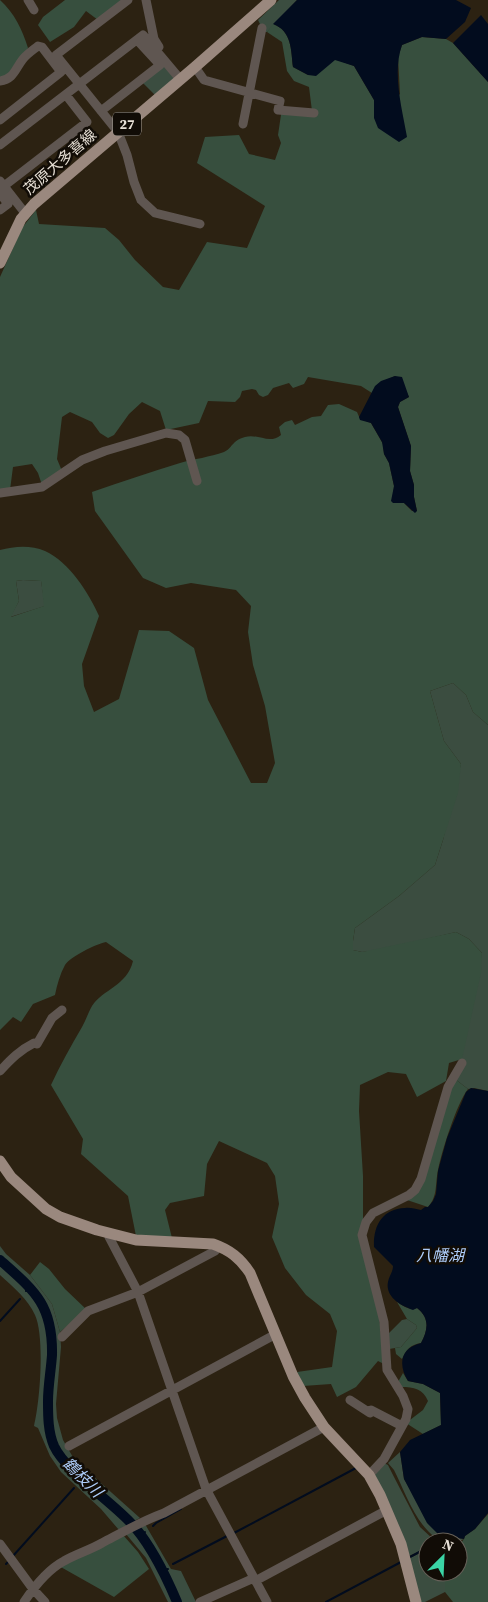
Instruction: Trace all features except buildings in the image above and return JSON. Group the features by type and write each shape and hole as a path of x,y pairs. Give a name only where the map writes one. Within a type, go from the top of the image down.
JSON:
{"main road":[{"name":"茂原大多喜線","path":"0,263 25,213 34,204 271,0"},
{"path":"0,1161 12,1177 46,1209 76,1224 136,1240 217,1245 224,1247 237,1257 250,1273 294,1376 324,1427 369,1475 387,1510 401,1544 416,1602"}],"street":[{"path":"28,0 34,10"},
{"path":"128,0 56,54 118,132 126,149 134,182 142,200 155,213 200,224"},
{"path":"146,0 156,44 183,77"},
{"path":"243,124 262,28"},
{"path":"0,145 143,35 183,77"},
{"path":"101,111 160,65 137,40"},
{"path":"0,80 6,80 13,75 22,60 38,46 42,47 61,72 0,120"},
{"path":"195,67 204,80 280,101 278,110 314,113"},
{"path":"1,186 87,122 66,95"},
{"path":"0,210 8,204 1,186"},
{"path":"1,186 25,213"},
{"path":"0,493 42,487 82,460 166,433 179,435 185,440 197,481"},
{"path":"0,1071 23,1048 34,1043 37,1044 52,1018 62,1010"},
{"path":"369,1475 384,1459 402,1426 408,1409 403,1396 387,1370 384,1322 362,1235 366,1222 373,1213 415,1190 421,1179 448,1087 462,1063"},
{"path":"110,1233 109,1237 138,1292 206,1490 267,1602"},
{"path":"62,1337 88,1311 138,1292 215,1251 217,1245"},
{"path":"69,1446 276,1334"},
{"path":"350,1400 370,1413 371,1410 402,1426"},
{"path":"24,1602 33,1588 64,1560 102,1544 122,1531 143,1521 164,1513 324,1427"},
{"path":"200,1602 255,1580 387,1510"},
{"path":"0,1544 45,1602"}],"green space":[{"path":"0,0 17,22 28,48 12,74 0,79"},
{"path":"65,0 124,0 98,20 86,11 74,27 50,42 38,25 43,17"},
{"path":"279,0 297,0 267,32 264,32 258,20"},
{"path":"273,24 284,31 291,48 293,67 308,75 335,59 354,66 374,100 374,118 400,94 398,57 402,45 422,37 446,39 453,43 488,82 488,725 473,712 466,695 453,683 430,691 444,741 461,764 458,793 435,865 399,896 355,928 353,941 353,950 362,952 456,932 469,939 482,953 481,973 462,1059 449,1063 446,1081 417,1097 406,1074 388,1072 360,1085 359,1111 363,1176 363,1223 378,1304 384,1364 378,1361 356,1387 337,1397 331,1384 303,1386 297,1372 332,1367 337,1331 330,1314 306,1295 285,1268 272,1237 279,1204 275,1176 267,1163 219,1141 207,1164 204,1196 170,1203 165,1210 172,1238 136,1236 128,1196 81,1154 83,1139 51,1085 92,1006 102,995 126,976 133,961 106,942 84,951 65,965 55,995 33,1004 21,1022 13,1017 0,1030 0,550 23,547 45,551 70,570 90,598 99,616 82,664 84,686 94,712 119,699 139,630 169,631 194,648 208,700 251,783 267,783 275,763 265,706 253,665 248,632 251,606 236,590 191,583 166,588 143,578 95,511 92,492 180,463 224,452 241,438 254,436 268,439 277,438 281,435 279,427 285,422 292,420 295,425 312,417 321,416 328,405 339,404 357,412 360,419 371,423 383,444 384,454 389,463 394,486 393,503 404,503 412,511 417,511 414,485 410,471 411,446 398,407 400,402 409,397 395,376 379,384 372,393 361,386 308,377 304,384 293,388 289,383 273,388 268,395 263,397 256,390 242,391 240,397 235,402 208,401 199,423 166,430 160,411 142,402 129,414 114,435 108,438 100,433 92,422 70,412 62,417 57,459 62,471 42,485 38,473 32,464 13,467 10,490 0,491 0,277 22,228 36,210 39,224 105,228 119,240 135,260 163,287 179,290 207,242 247,248 265,206 197,163 205,137 239,135 249,154 275,160 281,143 278,135 282,108 312,111 309,87 294,81 287,71 282,42 267,32","holes":["16,581 41,581 44,606 11,617 19,601"]},
{"path":"164,65 175,75 174,81 156,96 142,82"},
{"path":"16,581 41,581 45,606 10,617 19,601"},
{"path":"453,683 466,695 473,712 488,725 488,1091 474,1088 468,1089 455,1079 482,953 469,939 456,932 380,950 362,952 353,950 355,928 399,896 435,865 443,840 461,764 444,741 430,691"},
{"path":"455,1079 468,1089 463,1096 450,1128 438,1170 435,1194 428,1207 407,1200 417,1192 451,1086"},
{"path":"0,1246 6,1254 30,1275 52,1304 60,1332 61,1347 56,1404 57,1418 63,1440 74,1459 140,1518 132,1522 67,1461 57,1443 52,1424 51,1404 55,1346 53,1327 47,1309 38,1294 0,1258"},
{"path":"0,1262 34,1294 44,1309 48,1321 51,1356 47,1415 51,1437 65,1462 129,1524 119,1530 101,1509 61,1472 50,1456 38,1428 34,1426 38,1402 41,1353 38,1325 35,1315 28,1304 0,1275"},
{"path":"40,1262 49,1269 65,1289 87,1310 60,1332 52,1304 30,1275"},
{"path":"397,1302 409,1308 417,1308 426,1320 426,1329 421,1343 409,1348 402,1359 396,1354 395,1348 401,1347 417,1328 416,1325 407,1319"},
{"path":"407,1319 416,1325 417,1328 401,1347 389,1349 388,1334 402,1320"},
{"path":"403,1373 408,1381 423,1384 440,1393 441,1425 423,1434 406,1423 423,1410 428,1401 421,1391 401,1387 398,1382"},
{"path":"400,1452 404,1479 437,1532 429,1532 420,1521 394,1470 388,1463"},
{"path":"384,1463 388,1465 420,1527 425,1532 418,1532 418,1552 409,1556 373,1475"},
{"path":"488,1514 488,1602 453,1602 445,1592 445,1582 468,1582 468,1534"},
{"path":"145,1524 171,1569 181,1571 196,1602 178,1602 160,1564 137,1529"},
{"path":"134,1530 160,1568 175,1602 168,1602 146,1558 126,1534"},
{"path":"123,1535 138,1552 149,1569 114,1597 59,1566"},
{"path":"418,1554 418,1582 445,1582 445,1592 425,1602 420,1602 410,1558"}],"water":[{"path":"297,0 456,0 471,8 465,22 446,39 422,37 402,45 399,56 398,79 407,137 399,142 378,128 374,118 374,100 354,66 335,60 316,76 308,75 293,67 291,48 287,36 284,31 273,24"},
{"path":"481,15 488,24 488,82 453,43"},
{"path":"395,376 402,377 409,397 400,402 398,407 411,446 410,471 414,485 417,511 415,513 404,503 393,503 391,501 394,486 382,442 371,423 360,420 359,417 375,386 381,381"},
{"name":"八幡湖","path":"471,1088 488,1091 488,1513 475,1529 468,1534 468,1532 436,1532 427,1523 404,1479 400,1452 410,1440 441,1425 440,1393 423,1384 408,1381 405,1375 402,1363 403,1358 409,1349 421,1343 426,1329 426,1320 417,1308 413,1310 408,1308 391,1296 388,1287 393,1266 374,1247 377,1226 385,1215 397,1209 411,1208 421,1210 428,1207 433,1201 436,1194 438,1171 447,1138 466,1092"}],"waterway":[{"name":"鶴枝川","path":"0,1260 40,1300 49,1323 52,1355 48,1418 54,1446 77,1475 136,1529 156,1559 177,1602"},
{"name":"鶴枝川","path":"26,1291 30,1287"},
{"path":"0,1321 20,1299"},
{"path":"234,1533 356,1468"},
{"name":"鶴枝川","path":"79,1481 82,1478"},
{"path":"13,1556 74,1488"},
{"path":"153,1526 181,1509"},
{"name":"鶴枝川","path":"140,1536 145,1532"},
{"path":"173,1564 227,1536"},
{"path":"410,1557 418,1553"},
{"path":"326,1602 401,1562"},
{"name":"鶴枝川","path":"163,1571 168,1569"}]}
